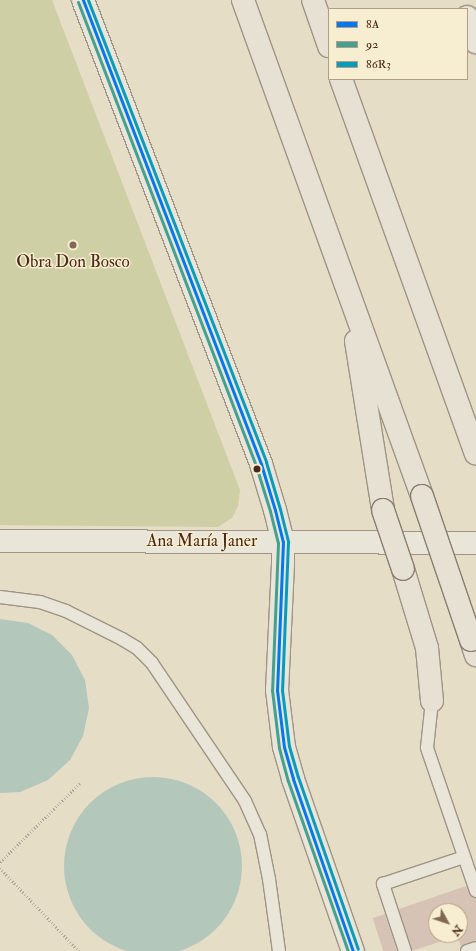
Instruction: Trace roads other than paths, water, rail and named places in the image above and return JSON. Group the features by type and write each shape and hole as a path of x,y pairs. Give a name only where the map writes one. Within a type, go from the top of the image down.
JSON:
{"highway":[{"path":"242,0 422,496 474,648"},
{"path":"312,0 328,43"},
{"path":"341,80 476,453"},
{"path":"347,287 384,510 427,648 432,700"}],"street":[{"path":"84,0 261,464 282,542 283,564 277,690 283,741 293,779 354,951"},
{"path":"468,20 476,42"},
{"name":"Ana María Janer","path":"0,541 476,543"}],"lane":[{"path":"0,597 40,602 66,611 137,648 152,663 245,801 260,834 269,879 279,951"},
{"path":"432,700 427,748 476,891"},
{"path":"405,951 383,884 464,857"},
{"path":"467,951 476,948"}],"place":[{"name":"Obra Don Bosco","path":"73,245"}]}
